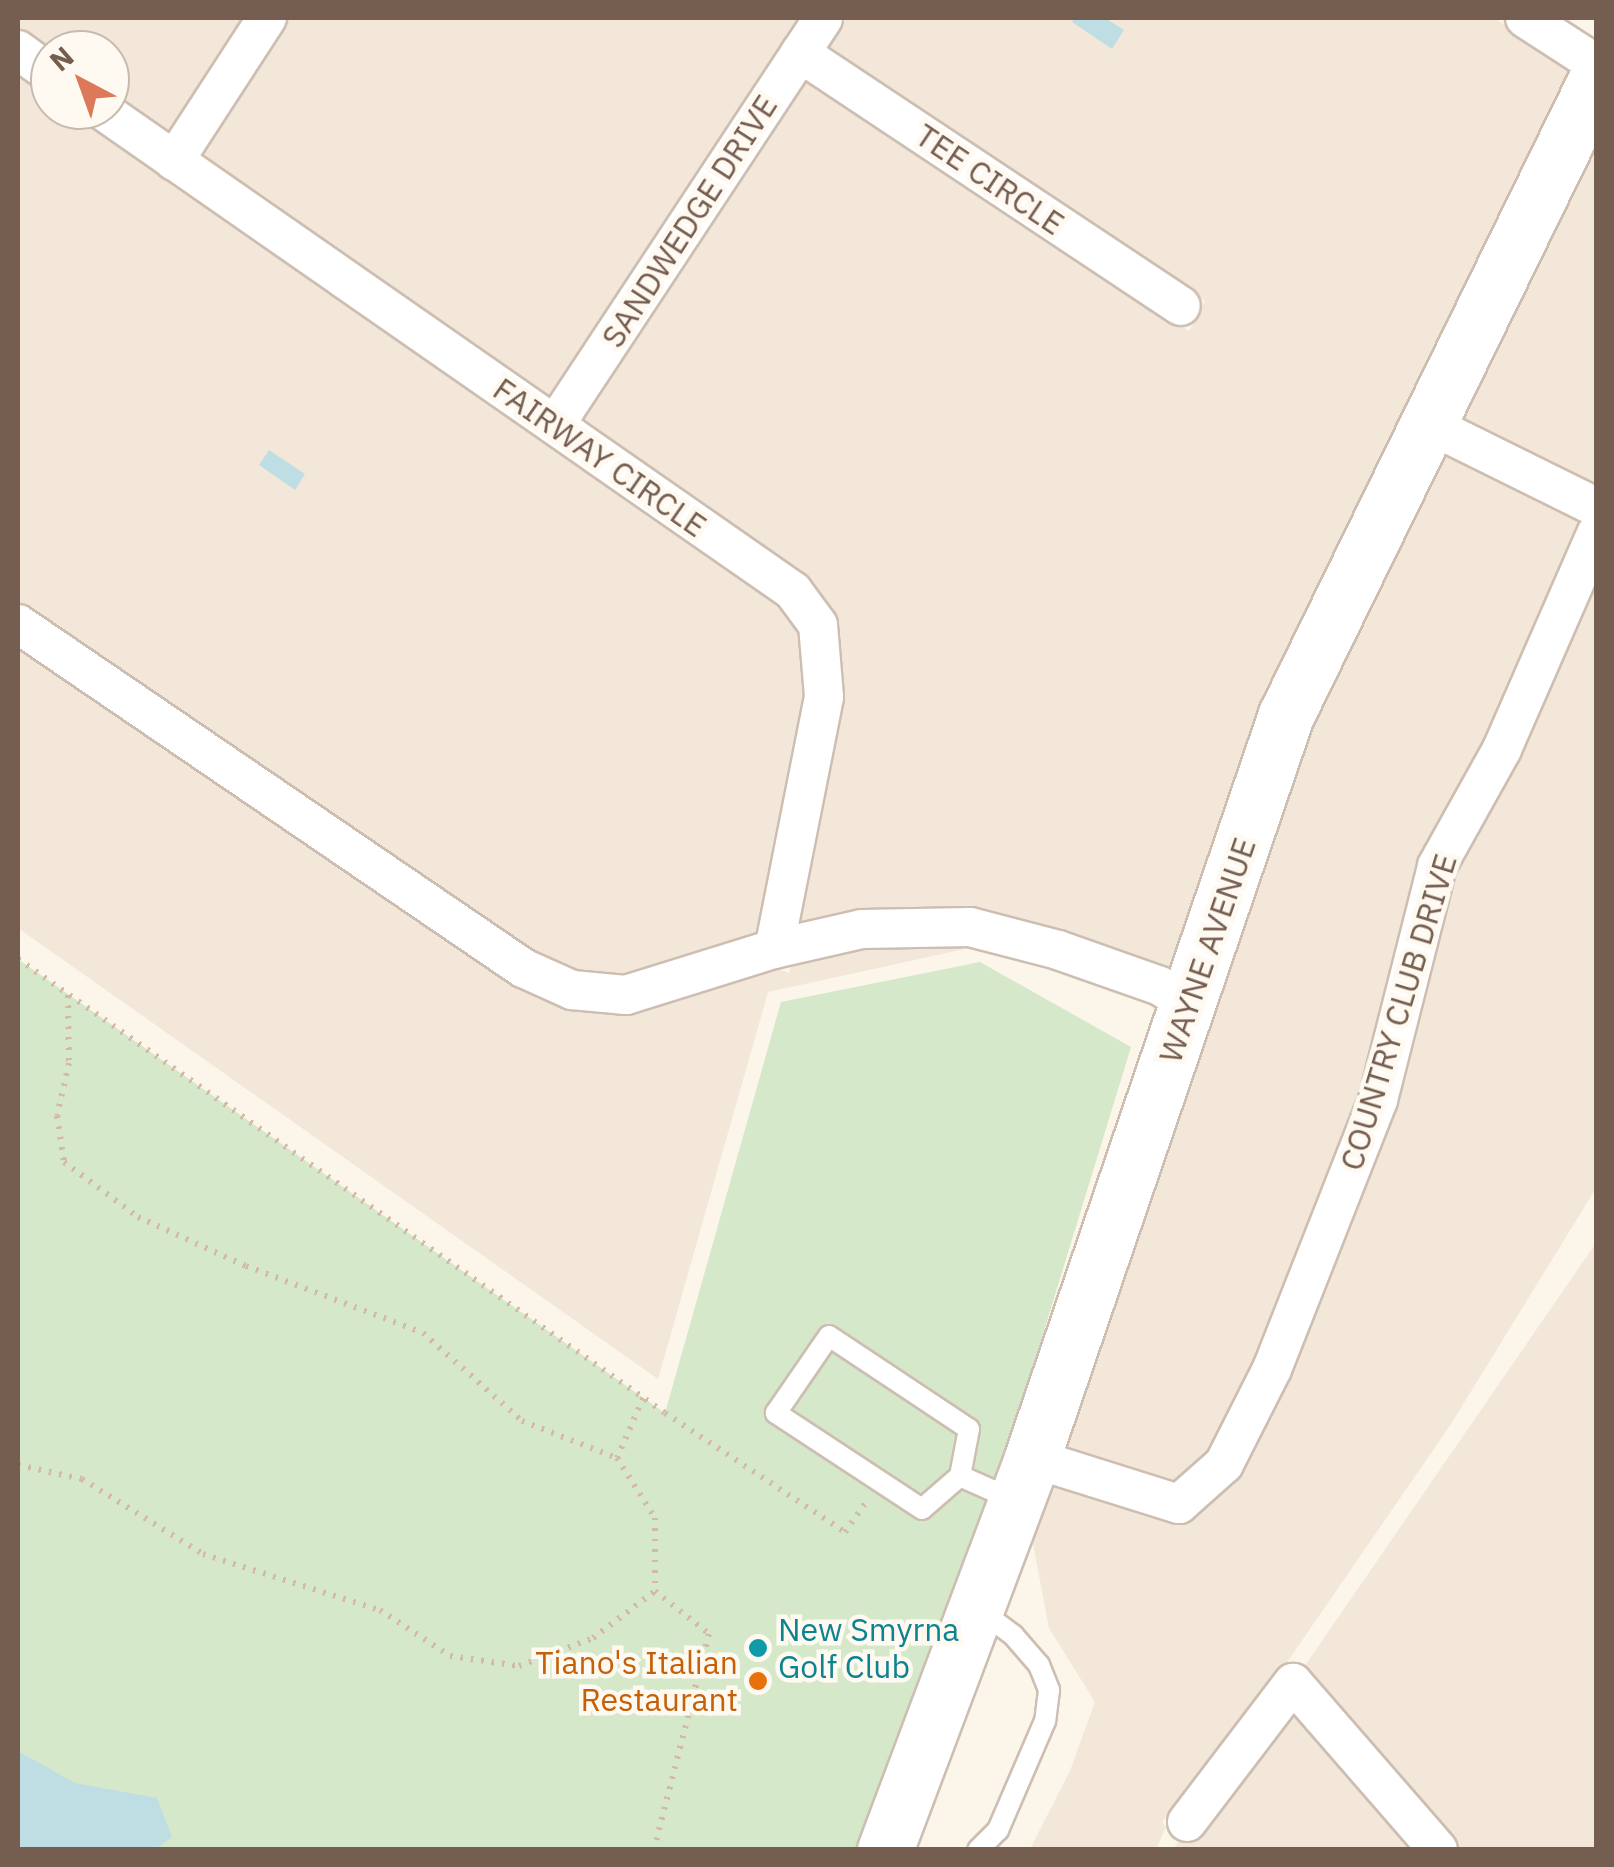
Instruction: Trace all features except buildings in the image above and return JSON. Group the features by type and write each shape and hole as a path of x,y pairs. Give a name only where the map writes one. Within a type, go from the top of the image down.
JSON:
{"street":[{"path":"174,161 267,18"},
{"name":"SANDWEDGE DRIVE","path":"555,425 824,18"},
{"path":"1525,18 1596,64"},
{"name":"TEE CIRCLE","path":"800,53 1181,306"},
{"name":"WAYNE AVENUE","path":"885,1850 1024,1480 1286,715 1596,80"},
{"name":"FAIRWAY CIRCLE","path":"130,130 793,591 818,625 824,697 774,949"},
{"path":"1428,424 1596,507"},
{"name":"COUNTRY CLUB DRIVE","path":"1024,1480 1179,1504 1224,1464 1272,1369 1378,1100 1437,866 1510,733 1592,555"},
{"path":"18,624 523,968 572,990 626,994 774,949 862,929 970,928 1058,950 1160,986 1189,1004"},
{"path":"1187,1822 1293,1683 1438,1850"}],"lane":[{"path":"829,1336 968,1429 960,1476 922,1509 776,1413 829,1336"},
{"path":"960,1476 1024,1480"},
{"path":"976,1608 1022,1645 1039,1665 1049,1690 1045,1721 998,1830 978,1850"}],"path":[{"path":"18,959 643,1398 845,1532 879,1481"},
{"path":"68,994 69,1063 58,1116 64,1162 138,1217 246,1266 424,1333 522,1422 618,1458 655,1518 655,1591"},
{"path":"618,1458 643,1398"},
{"path":"18,1466 82,1479 202,1554 380,1610 450,1656 519,1666 593,1638 655,1591"},
{"path":"654,1850 709,1634 655,1591"}],"shaded area":[{"path":"18,18 244,18 167,136 130,109 130,30 30,30 30,38 18,29"},
{"path":"290,18 801,18 548,400 199,158"},
{"path":"847,18 1494,18 1578,73 1178,977 860,911 799,924 842,703 836,626 581,422 806,78 1189,331 1205,301 826,49"},
{"path":"18,71 30,80 30,130 100,130 781,604 800,630 806,693 758,934 622,976 575,972 530,952 18,603"},
{"path":"1596,126 1596,486 1453,417"},
{"path":"1438,448 1582,519 1486,739 1419,859 1361,1093 1256,1359 1209,1451 1173,1483 1057,1447 1303,724"},
{"path":"1596,580 1596,1188 1451,1424 1281,1671 1162,1822 1166,1827 1156,1849 1030,1849 1070,1771 1095,1702 1049,1628 1029,1522 1045,1480 1176,1522 1192,1519 1240,1474 1289,1378 1395,1109 1454,875 1519,759"},
{"path":"18,645 627,1013 777,969 789,973 791,965 867,948 974,947 768,992 658,1379 18,928"},
{"path":"1596,1243 1596,1849 1174,1850 1187,1822 1293,1683"}],"green space":[{"name":"New Smyrna Golf Club","path":"18,959 665,1413 781,1002 980,962 1131,1047 1021,1406 856,1849 18,1849"}],"water":[{"path":"1075,18 1105,18 1124,30 1112,49 1072,22"},
{"path":"269,450 305,474 295,490 259,465"},
{"path":"18,1751 75,1783 157,1798 172,1837 156,1849 18,1849"}],"place":[{"name":"New Smyrna Golf Club","path":"758,1648"},
{"name":"Tiano's Italian Restaurant","path":"758,1681"}]}
